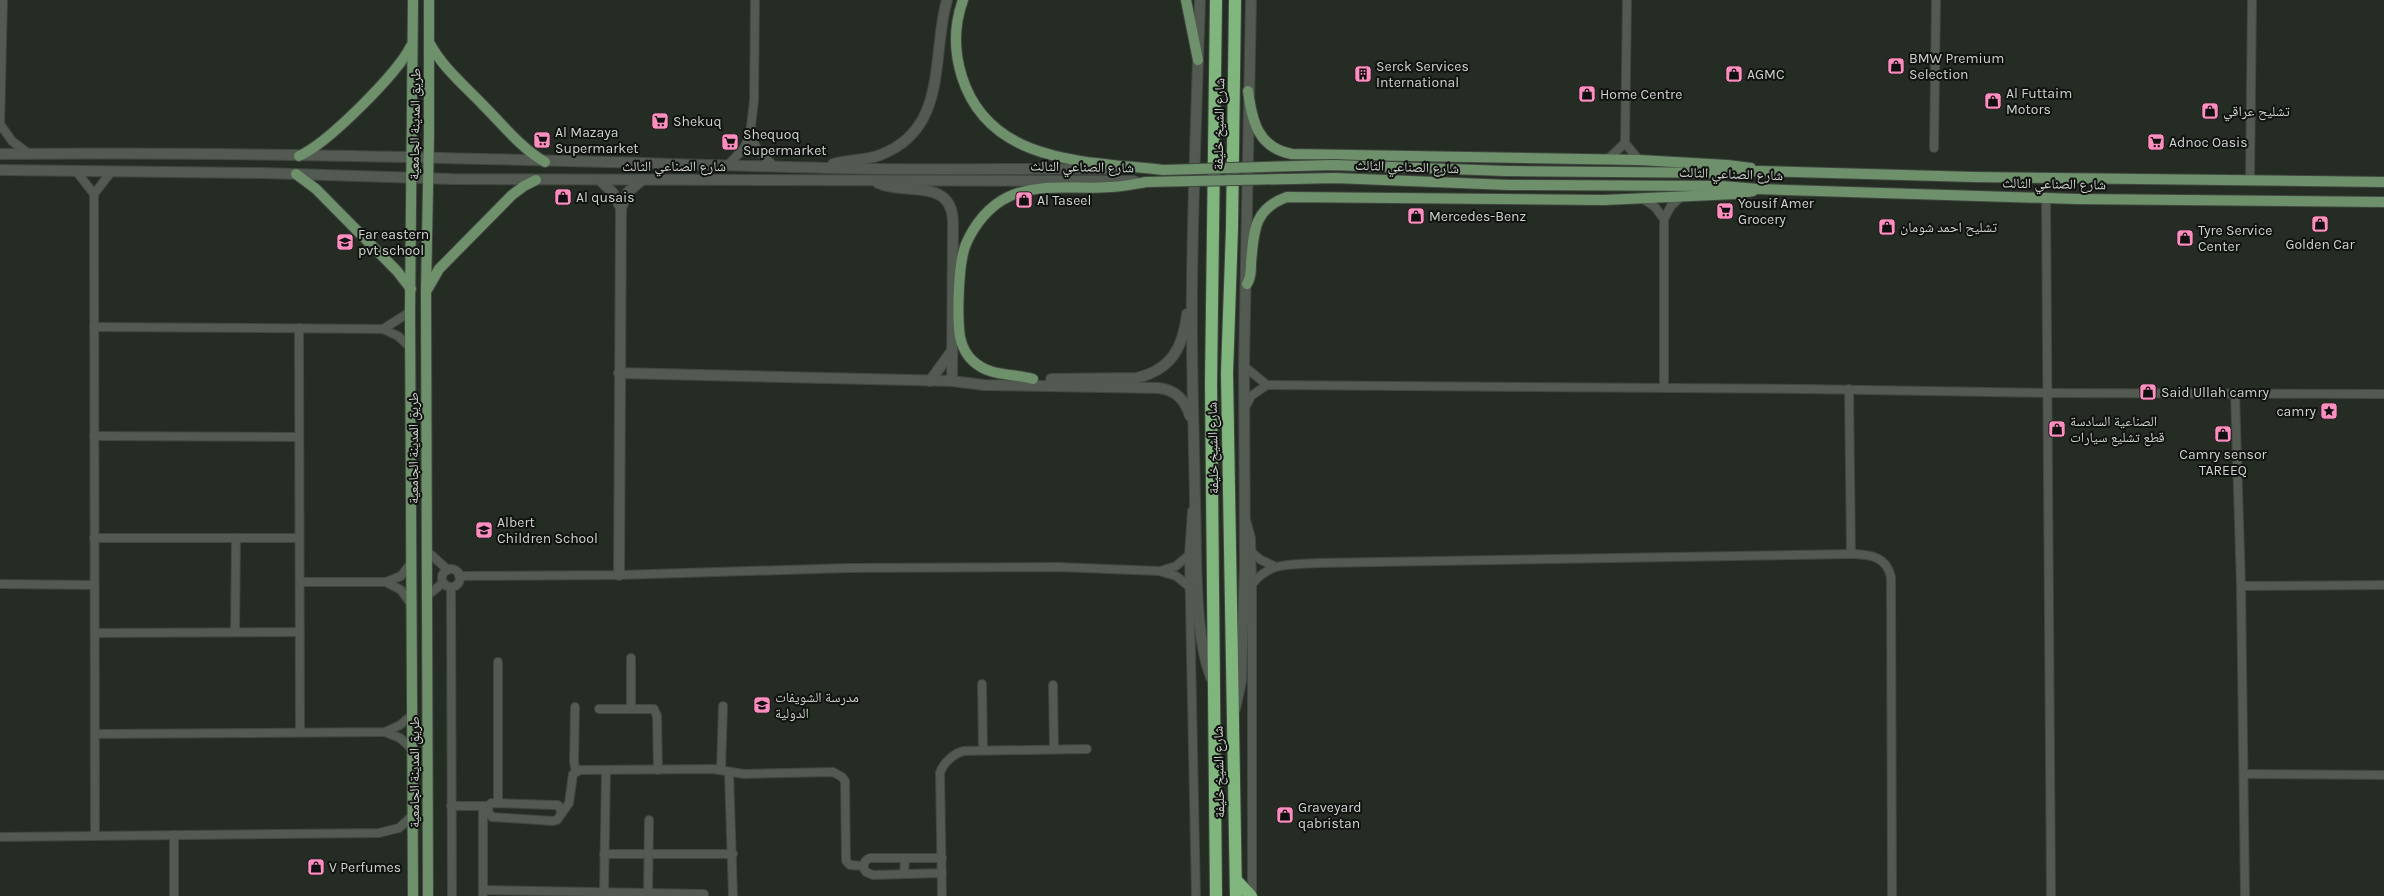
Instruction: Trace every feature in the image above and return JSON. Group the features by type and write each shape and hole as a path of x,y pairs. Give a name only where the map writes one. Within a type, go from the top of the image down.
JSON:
{"highway":[{"name":"شارع الشيخ خليفة","path":"1216,0 1211,384 1216,896"},
{"name":"شارع الشيخ خليفة","path":"1235,0 1232,228 1227,372 1236,896"},
{"path":"1236,880 1252,896"}],"main road":[{"name":"طريق المدينة الجامعية","path":"412,896 410,312 413,0"},
{"name":"طريق المدينة الجامعية","path":"428,896 426,292 429,159 429,0"},
{"path":"826,168 839,162 880,155 897,146 916,129 932,98 941,28 947,0"},
{"path":"963,0 958,14 956,50 964,85 973,102 982,114 1005,136 1034,150 1060,158 1163,170"},
{"path":"1186,0 1198,60"},
{"path":"1200,0 1192,286 1192,426 1198,586 1202,639 1207,668 1214,685"},
{"path":"1233,715 1241,681 1244,517 1244,366 1247,284 1248,91 1251,0"},
{"path":"429,42 438,58 525,147 545,162"},
{"path":"299,156 318,146 342,124 394,71 412,44"},
{"path":"1248,91 1252,116 1258,132 1269,145 1284,153 1303,155 1639,160 1727,165 1759,171"},
{"path":"411,140 419,145 429,140"},
{"path":"2,172 20,166 36,164 41,158 41,153"},
{"name":"شارع الصناعي الثالث","path":"0,154 41,153 299,156 545,162 729,164 826,168 1066,168 1163,170 1333,165 1507,171 1731,173 1759,171 1974,177 2384,182"},
{"path":"395,176 399,166 396,158"},
{"path":"443,178 440,169 445,160"},
{"name":"شارع الصناعي الثالث","path":"2,172 112,171 536,180 872,180 1065,184 1111,187 1146,182 1335,178 1509,184 1721,186 1758,189 2046,198 2384,202"},
{"path":"296,174 316,189 397,271 411,288"},
{"path":"426,292 436,273 517,190 536,180"},
{"path":"600,180 612,193 622,208"},
{"path":"619,575 619,373 622,208 628,192 642,180"},
{"path":"872,180 891,187 936,192 942,196 951,208 953,222 952,381"},
{"name":"شارع الصناعي الثالث","path":"1033,379 993,373 980,366 967,354 962,342 960,328 962,257 966,245 977,224 997,204 1019,193 1065,184"},
{"path":"1247,284 1250,273 1256,225 1259,217 1271,204 1287,197 1642,198 1735,194 1758,189"},
{"path":"411,193 418,191 428,195"},
{"path":"963,382 973,379 1136,378 1159,370 1181,344 1192,286"},
{"path":"930,381 951,352"},
{"path":"619,373 952,381 984,385 1165,388 1175,393 1183,401 1192,426"},
{"path":"412,678 416,677 421,682 424,703 428,713"}],"street":[{"path":"2,0 0,125 12,141 29,154"},
{"path":"729,164 744,148 750,135 754,100 755,0"},
{"path":"1627,0 1624,143 1639,160"},
{"path":"1934,148 1936,0"},
{"path":"2250,181 2252,0"},
{"path":"750,135 759,152 774,166"},
{"path":"1607,160 1624,143"},
{"path":"76,171 94,194 95,836"},
{"path":"94,194 112,171"},
{"path":"1664,388 1664,219 1670,206 1682,196"},
{"path":"1642,198 1655,207 1664,219"},
{"path":"2046,198 2051,896"},
{"path":"383,329 410,312"},
{"path":"94,327 383,329 398,336 411,348"},
{"path":"299,328 300,732"},
{"path":"1244,366 1267,384"},
{"path":"1245,408 1251,396 1267,384 1848,389 2047,394 2384,394"},
{"path":"1848,389 1850,554"},
{"path":"2236,393 2241,586 2245,896"},
{"path":"94,436 299,437"},
{"path":"1195,496 1191,519 1189,556 1196,896"},
{"path":"1244,517 1250,529 1252,584 1252,896"},
{"path":"94,538 299,538"},
{"path":"235,632 236,538"},
{"path":"1250,551 1261,560 1274,566 1318,563 1850,554 1874,556 1881,559 1889,570 1890,577 1892,896"},
{"path":"428,552 448,570"},
{"path":"1159,571 1176,566 1189,556"},
{"path":"300,582 386,582 401,576 411,563"},
{"path":"1252,584 1262,574 1274,566"},
{"path":"459,576 619,575 848,568 1050,567 1159,571 1176,576 1190,586"},
{"path":"428,595 447,585 458,583 459,576 455,570 448,570 442,575 447,585 452,896"},
{"path":"386,582 401,590 411,604"},
{"path":"0,584 94,585"},
{"path":"2241,586 2384,585"},
{"path":"94,633 300,632"},
{"path":"631,658 632,708"},
{"path":"498,662 498,803"},
{"path":"982,684 983,750"},
{"path":"1053,685 1054,749"},
{"path":"723,706 725,771 733,854 733,896"},
{"path":"486,806 492,817 553,820 561,817 569,803 572,778 576,772 574,762 575,707"},
{"path":"599,709 650,708 656,712 658,770"},
{"path":"385,732 400,725 412,715"},
{"path":"95,734 385,732 400,738 412,748"},
{"path":"942,896 942,768 960,751 1087,749"},
{"path":"576,772 606,770 658,770 725,771 744,774 838,774 845,781 846,860 850,865 864,866"},
{"path":"606,770 604,854 607,893"},
{"path":"2244,774 2384,775"},
{"path":"451,806 486,806 498,803 553,804 561,808 562,813"},
{"path":"486,806 483,893 704,894"},
{"path":"0,837 379,834 399,828 412,816"},
{"path":"648,893 649,820"},
{"path":"174,836 174,896"},
{"path":"604,854 733,854"},
{"path":"864,866 864,863 870,858 942,858"},
{"path":"904,874 905,858"},
{"path":"864,866 869,874 942,873"}],"place":[{"name":"BMW Premium Selection","path":"1896,66"},
{"name":"Serck Services International","path":"1363,74"},
{"name":"AGMC","path":"1734,74"},
{"name":"Home Centre","path":"1587,94"},
{"name":"Al Futtaim Motors","path":"1993,101"},
{"name":"تشليح عراقي","path":"2210,111"},
{"name":"Shekuq","path":"660,121"},
{"name":"Al Mazaya Supermarket","path":"542,140"},
{"name":"Shequoq Supermarket","path":"730,142"},
{"name":"Adnoc Oasis","path":"2156,142"},
{"name":"Al qusais","path":"563,197"},
{"name":"Al Taseel","path":"1024,200"},
{"name":"Yousif Amer Grocery","path":"1725,211"},
{"name":"Mercedes-Benz","path":"1416,216"},
{"name":"Golden Car","path":"2320,224"},
{"name":"تشليح احمد شومان","path":"1887,227"},
{"name":"Tyre Service Center","path":"2185,238"},
{"name":"Far eastern pvt school","path":"345,242"},
{"name":"Said Ullah camry","path":"2148,392"},
{"name":"camry","path":"2329,411"},
{"name":"الصناعية السادسة قطع تشليع سيارات","path":"2057,429"},
{"name":"Camry sensor TAREEQ","path":"2223,434"},
{"name":"Albert Children School","path":"484,530"},
{"name":"مدرسة الشويفات الدولية","path":"762,705"},
{"name":"Graveyard qabristan","path":"1285,815"},
{"name":"V Perfumes","path":"316,867"}]}
